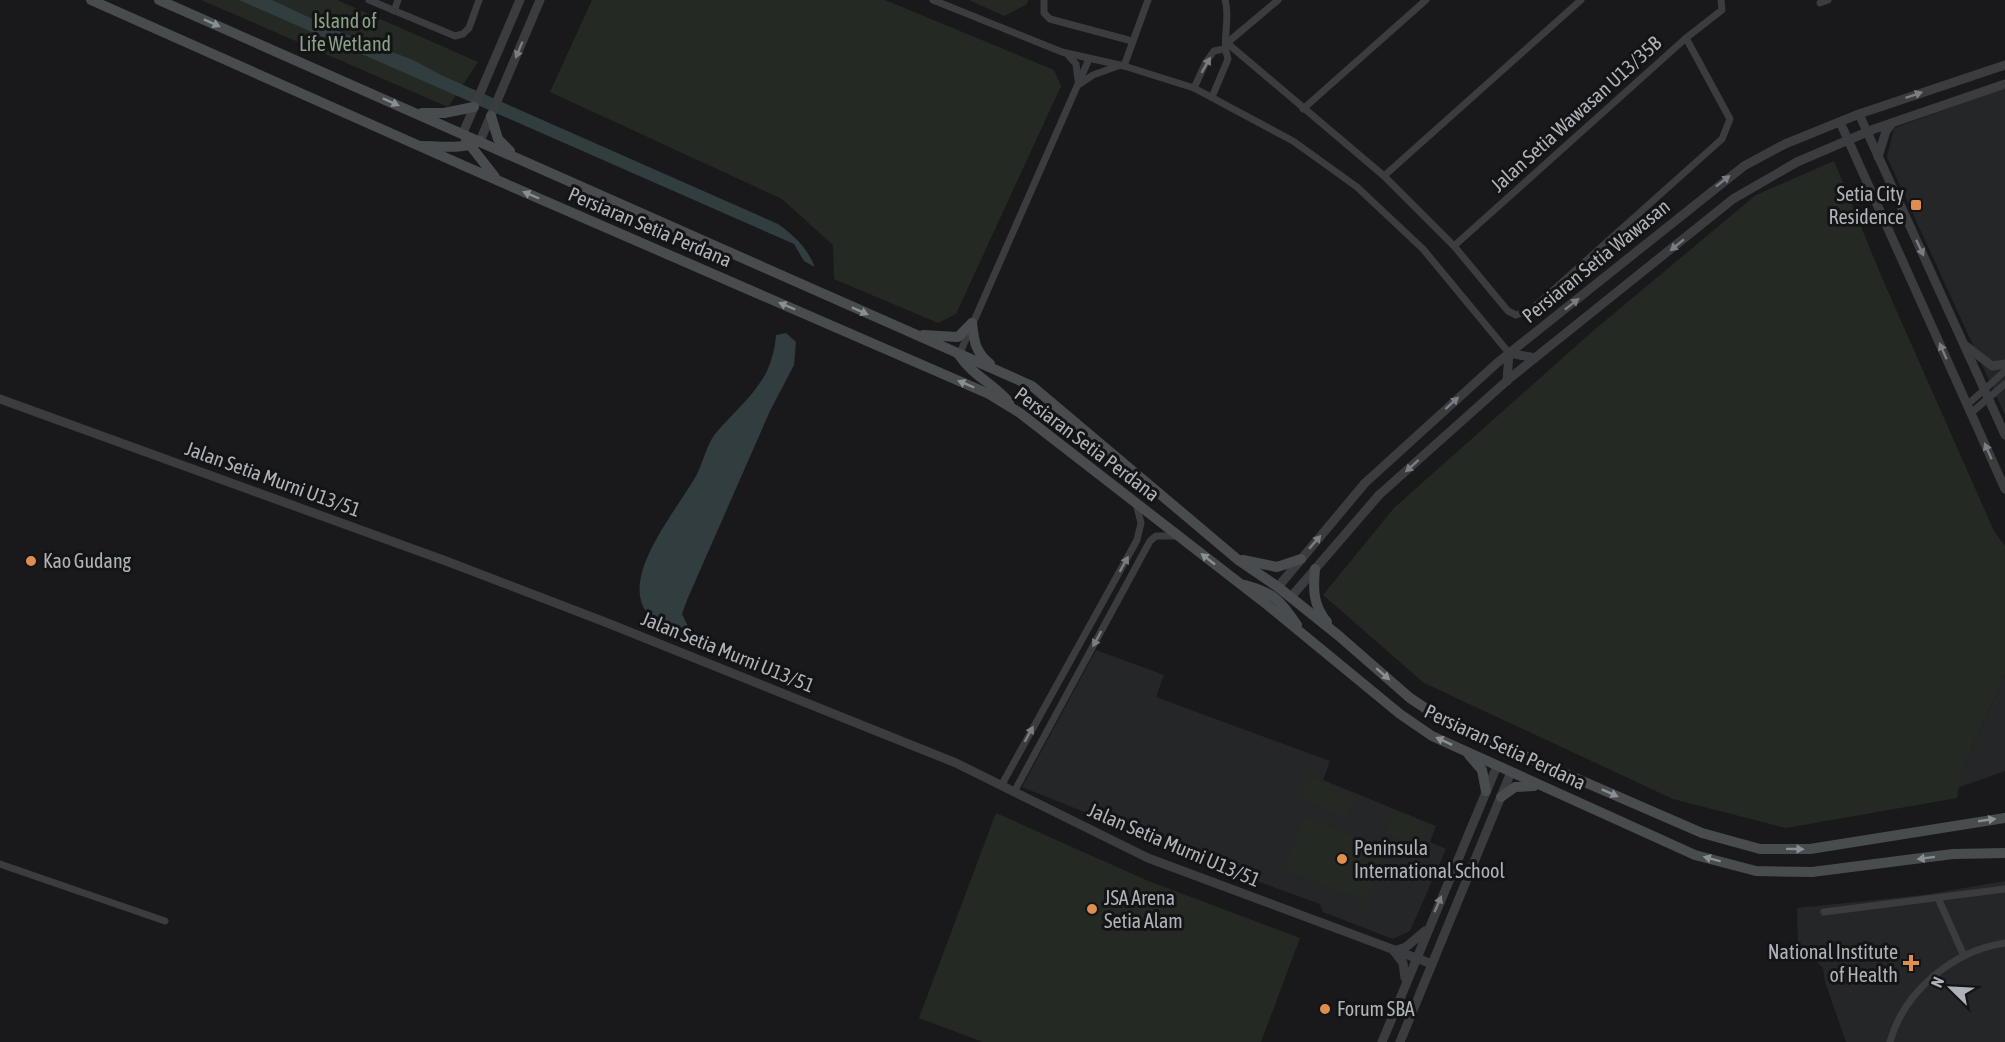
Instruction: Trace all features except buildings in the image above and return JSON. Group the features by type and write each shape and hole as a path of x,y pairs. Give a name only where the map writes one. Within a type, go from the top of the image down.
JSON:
{"main road":[{"name":"Persiaran Setia Perdana","path":"91,0 500,182 989,394 1015,410 1179,536 1400,714 1432,736 1695,855 1756,871 1812,872 1953,854 2005,853"},
{"name":"Persiaran Setia Perdana","path":"159,0 1032,386 1237,559 1291,597 1410,698 1440,718 1541,763 1702,833 1760,849 1810,849 2005,818"},
{"path":"416,113 444,113 475,106"},
{"path":"492,115 498,139 518,158"},
{"path":"463,133 470,146 500,182"},
{"path":"419,146 470,146 480,141"},
{"path":"910,333 951,339 964,333 972,323"},
{"path":"972,323 974,346 980,356 1006,375"},
{"path":"959,355 969,370 1001,392 1015,410"},
{"path":"1237,559 1277,567 1301,559"},
{"path":"1315,569 1315,602 1321,614 1339,636"},
{"path":"1240,584 1266,591 1278,599 1303,635"},
{"path":"1278,587 1278,599"},
{"path":"1278,599 1291,597"},
{"path":"1481,736 1503,752 1508,759 1511,772"},
{"path":"1464,751 1482,770 1486,791"},
{"path":"1497,766 1508,759 1517,758 1541,763"},
{"path":"1501,797 1523,784 1555,791"}],"street":[{"path":"369,0 455,36 464,34 469,28 479,0"},
{"path":"394,11 398,0"},
{"path":"463,133 520,0"},
{"path":"480,141 540,0"},
{"path":"933,0 1005,31 1067,54 1122,66 1194,88 1293,141 1358,186 1423,249 1509,353 1535,358"},
{"path":"1122,66 1148,0"},
{"path":"1212,97 1228,58 1225,46 1228,10 1226,0"},
{"path":"1194,88 1206,62 1214,51 1225,46 1278,0"},
{"path":"1303,109 1426,0"},
{"path":"1384,176 1581,0"},
{"name":"Jalan Setia Wawasan U13/35B","path":"1454,246 1686,38 1722,10 1721,0"},
{"path":"1043,2 1044,13 1050,20 1132,41"},
{"path":"1225,46 1384,176 1454,246 1508,311 1516,315 1531,310 1722,139 1729,125 1728,112 1686,38"},
{"path":"1067,54 1078,70 1078,85"},
{"path":"959,355 1089,59"},
{"name":"Persiaran Setia Wawasan","path":"1278,587 1365,483 1509,353 1744,166 1785,144 1859,114 2005,65"},
{"path":"1078,85 1093,75 1122,66"},
{"name":"Persiaran Setia Wawasan","path":"1291,597 1379,495 1507,381 1733,199 1797,162 1896,119 2005,84"},
{"path":"1859,114 2005,435"},
{"path":"1878,157 1886,131 1896,119"},
{"path":"1840,122 2005,489"},
{"path":"1833,148 1847,153 1858,162"},
{"path":"1964,345 1992,366 2005,364"},
{"path":"1507,381 1509,353"},
{"path":"1969,409 1986,394 2005,371"},
{"path":"1986,394 2005,384"},
{"name":"Jalan Setia Murni U13/51","path":"0,399 425,553 594,618 956,763 1148,858 1432,964"},
{"path":"1001,786 1137,540 1141,523 1136,503"},
{"path":"1014,792 1150,542 1156,536 1179,536"},
{"path":"1382,1042 1415,958 1497,766"},
{"path":"1400,1042 1511,772"},
{"path":"0,864 165,921"},
{"path":"1824,912 2005,889"},
{"path":"1938,898 1964,956"},
{"path":"1405,984 1403,963 1395,951 1413,942 1428,928"},
{"path":"1890,1042 1902,1014 1932,977 1964,956 2005,943"}],"shaded area":[{"path":"239,0 272,0 347,35 413,60 443,76 778,224 800,243 815,267 804,261 794,244"},
{"path":"2005,88 2005,415 1887,157 1894,128"},
{"path":"786,333 796,342 794,365 770,411 687,600 682,614 689,628 687,634 658,623 643,607 640,587 645,564 655,541 696,476 715,434 762,380 769,367 776,335"},
{"path":"1096,650 1164,675 1156,697 1330,761 1323,780 1436,826 1430,842 1446,849 1410,931 1393,939 1323,912 1320,904 1240,875 1239,870 1137,833 1022,787"},
{"path":"2005,675 2005,771 1957,788 1961,773"},
{"name":"National Institute of Health","path":"2005,881 2005,1042 1846,1042 1825,982 1823,968 1813,958 1798,951 1797,908 1923,895"}],"green space":[{"name":"Island of Life Wetland","path":"201,0 337,0 478,62 448,107"},
{"path":"592,0 885,0 1054,70 1061,86 956,314 938,323 834,279 833,245 782,199 550,92"},
{"path":"969,0 1028,0 1027,4 1004,16"},
{"path":"1834,161 1882,278 1994,531 2005,546 2005,675 1961,773 1957,798 1786,828 1673,799 1424,683 1323,595 1394,508 1593,331 1756,195"},
{"path":"1310,777 1355,794 1346,817 1302,799"},
{"path":"1395,811 1428,824 1420,846 1386,834"},
{"name":"JSA Arena Setia Alam","path":"996,813 1146,880 1300,938 1261,1042 983,1042 919,1018"},
{"path":"1305,817 1385,848 1365,901 1284,870"}],"place":[{"name":"Setia City Residence","path":"1916,205"},
{"name":"Kao Gudang","path":"31,561"},
{"name":"Peninsula International School","path":"1342,859"},
{"name":"JSA Arena Setia Alam","path":"1092,909"},
{"name":"National Institute of Health","path":"1911,963"},
{"name":"Forum SBA","path":"1325,1009"}]}
